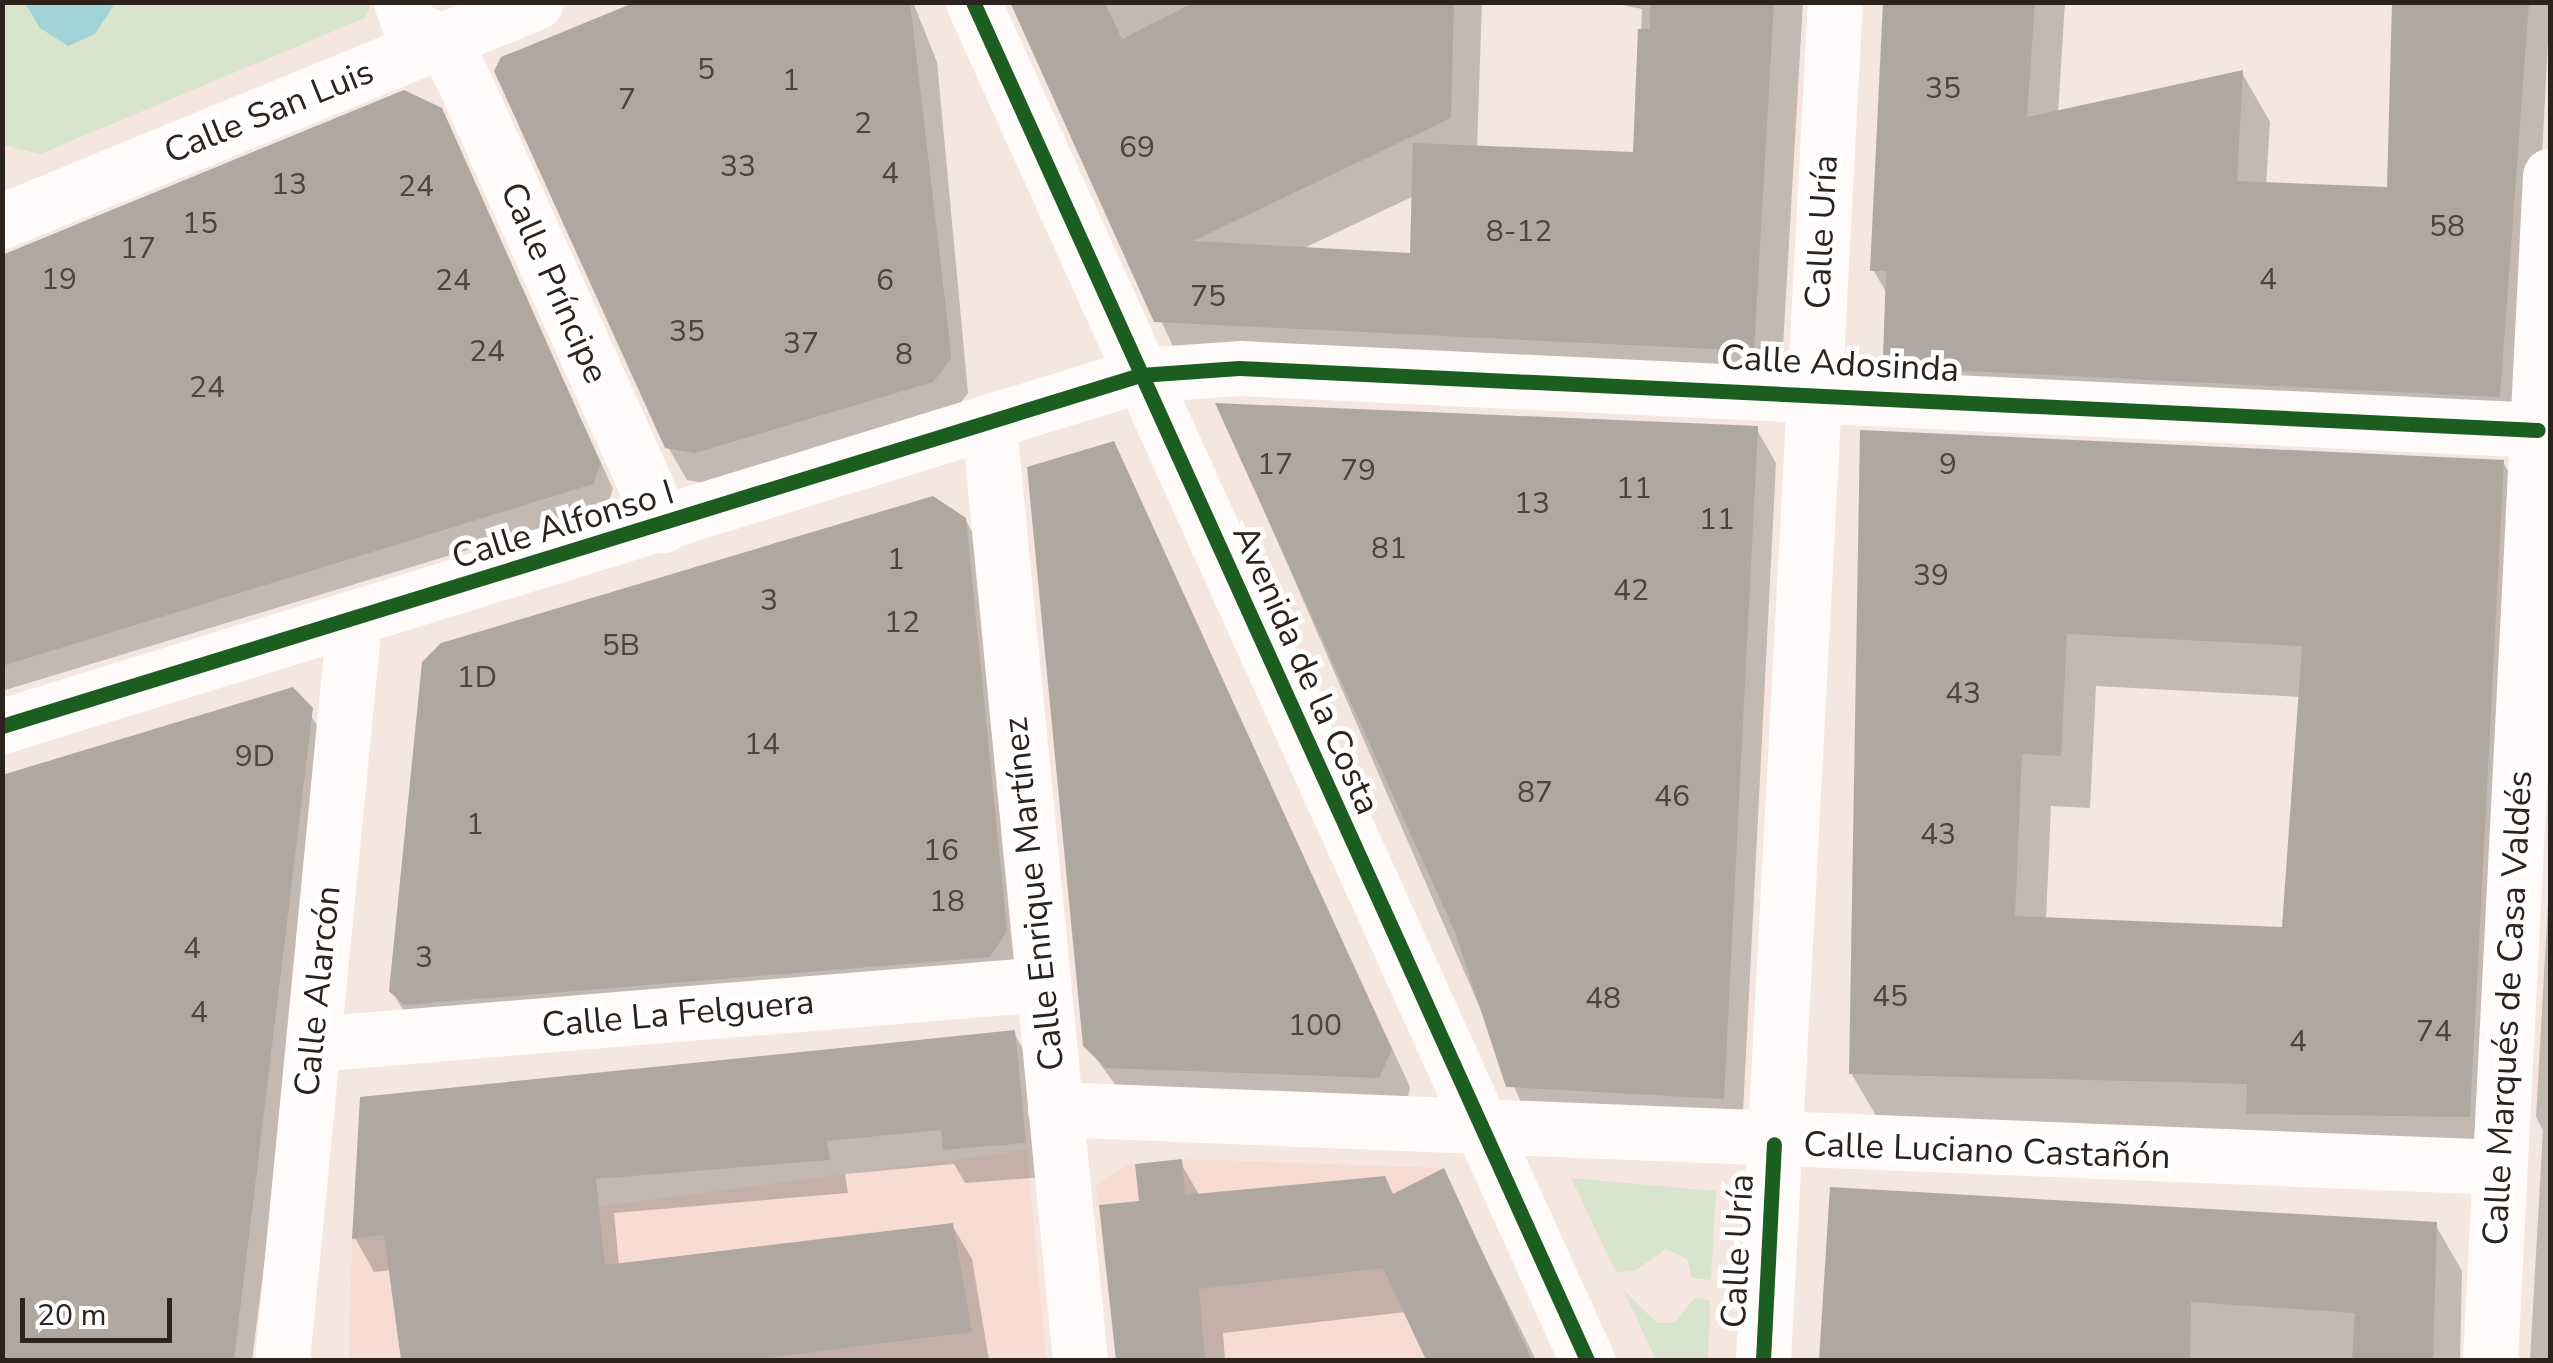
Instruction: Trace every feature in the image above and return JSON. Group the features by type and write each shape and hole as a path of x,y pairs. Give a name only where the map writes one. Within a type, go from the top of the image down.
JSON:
{"street":[{"path":"400,2 410,27 442,42"},
{"name":"Calle San Luis","path":"2,221 536,2"},
{"name":"Avenida de la Costa","path":"973,2 1586,1360"},
{"name":"Calle Uría","path":"1763,1360 1810,392 1835,2"},
{"name":"Calle Príncipe","path":"442,42 663,525"},
{"name":"Calle Marqués de Casa Valdés","path":"2490,1360 2499,1167 2534,801 2538,430 2550,176"},
{"name":"Calle Adosinda","path":"1140,375 1239,368 1810,392 2538,430"},
{"name":"Calle Alfonso I","path":"2,726 989,427 1140,375"},
{"name":"Calle Enrique Martínez","path":"989,427 1080,1360"},
{"name":"Calle Alarcón","path":"282,1360 354,622"},
{"name":"Calle La Felguera","path":"313,1044 1043,984"},
{"name":"Calle Luciano Castañón","path":"1055,1109 1774,1144 2499,1167"}],"shaded area":[{"path":"1027,1150 1046,1360 349,1360 352,1239"},
{"path":"1182,1159 1444,1168 1482,1252 1397,1295 1426,1360 1116,1360 1096,1185 1127,1165"}],"green space":[{"path":"2,3 371,3 365,18 40,154 3,145"},
{"path":"1571,1178 1716,1191 1711,1280 1692,1278 1687,1259 1666,1249 1635,1271 1616,1272"},
{"path":"1624,1291 1657,1323 1674,1323 1695,1298 1710,1300 1708,1360 1656,1360"}],"water":[{"path":"25,2 115,3 95,34 68,46 40,28"}],"building":[{"path":"636,2 910,2 951,359 933,382 695,453 665,448 494,71 501,57"},
{"path":"1010,2 1104,2 1122,39 1195,2 1454,2 1451,118 1193,241 1410,253 1413,143 1633,152 1638,29 1650,29 1650,2 1774,2 1754,351 1154,322"},
{"path":"1883,2 2035,2 2027,117 2243,70 2237,181 2387,187 2392,2 2529,2 2500,397 1903,368 1904,358 1883,357 1886,271 1870,271"},
{"path":"404,90 442,108 601,464 593,484 2,666 2,255"},
{"path":"1215,403 1758,426 1724,1099 1506,1087 1455,932"},
{"path":"1860,430 2504,460 2470,1117 2246,1114 2247,1084 1849,1074","holes":["2067,634 2302,646 2282,927 2015,916 2022,754 2061,756"]},
{"path":"1114,441 1392,1050 1379,1078 1106,1068 1083,1046 1027,467"},
{"path":"933,496 966,518 1007,931 990,957 404,1005 389,991 422,662 441,643"},
{"path":"293,687 313,708 234,1360 2,1360 2,775"},
{"path":"1015,1030 1026,1143 943,1150 941,1130 827,1141 830,1160 596,1179 605,1265 953,1223 972,1332 751,1360 401,1360 384,1235 352,1239 360,1097"},
{"path":"1182,1159 1185,1195 1385,1176 1393,1194 1444,1168 1532,1360 1426,1360 1383,1268 1199,1289 1205,1360 1116,1360 1099,1205 1139,1201 1135,1164"},
{"path":"1830,1187 2437,1222 2433,1360 2352,1360 2355,1313 2191,1302 2190,1360 1819,1360"}],"cycle path":[{"path":"973,2 1587,1360"},
{"path":"2,726 1140,375 1239,368 2538,430"},
{"path":"1763,1360 1774,1144"}]}
